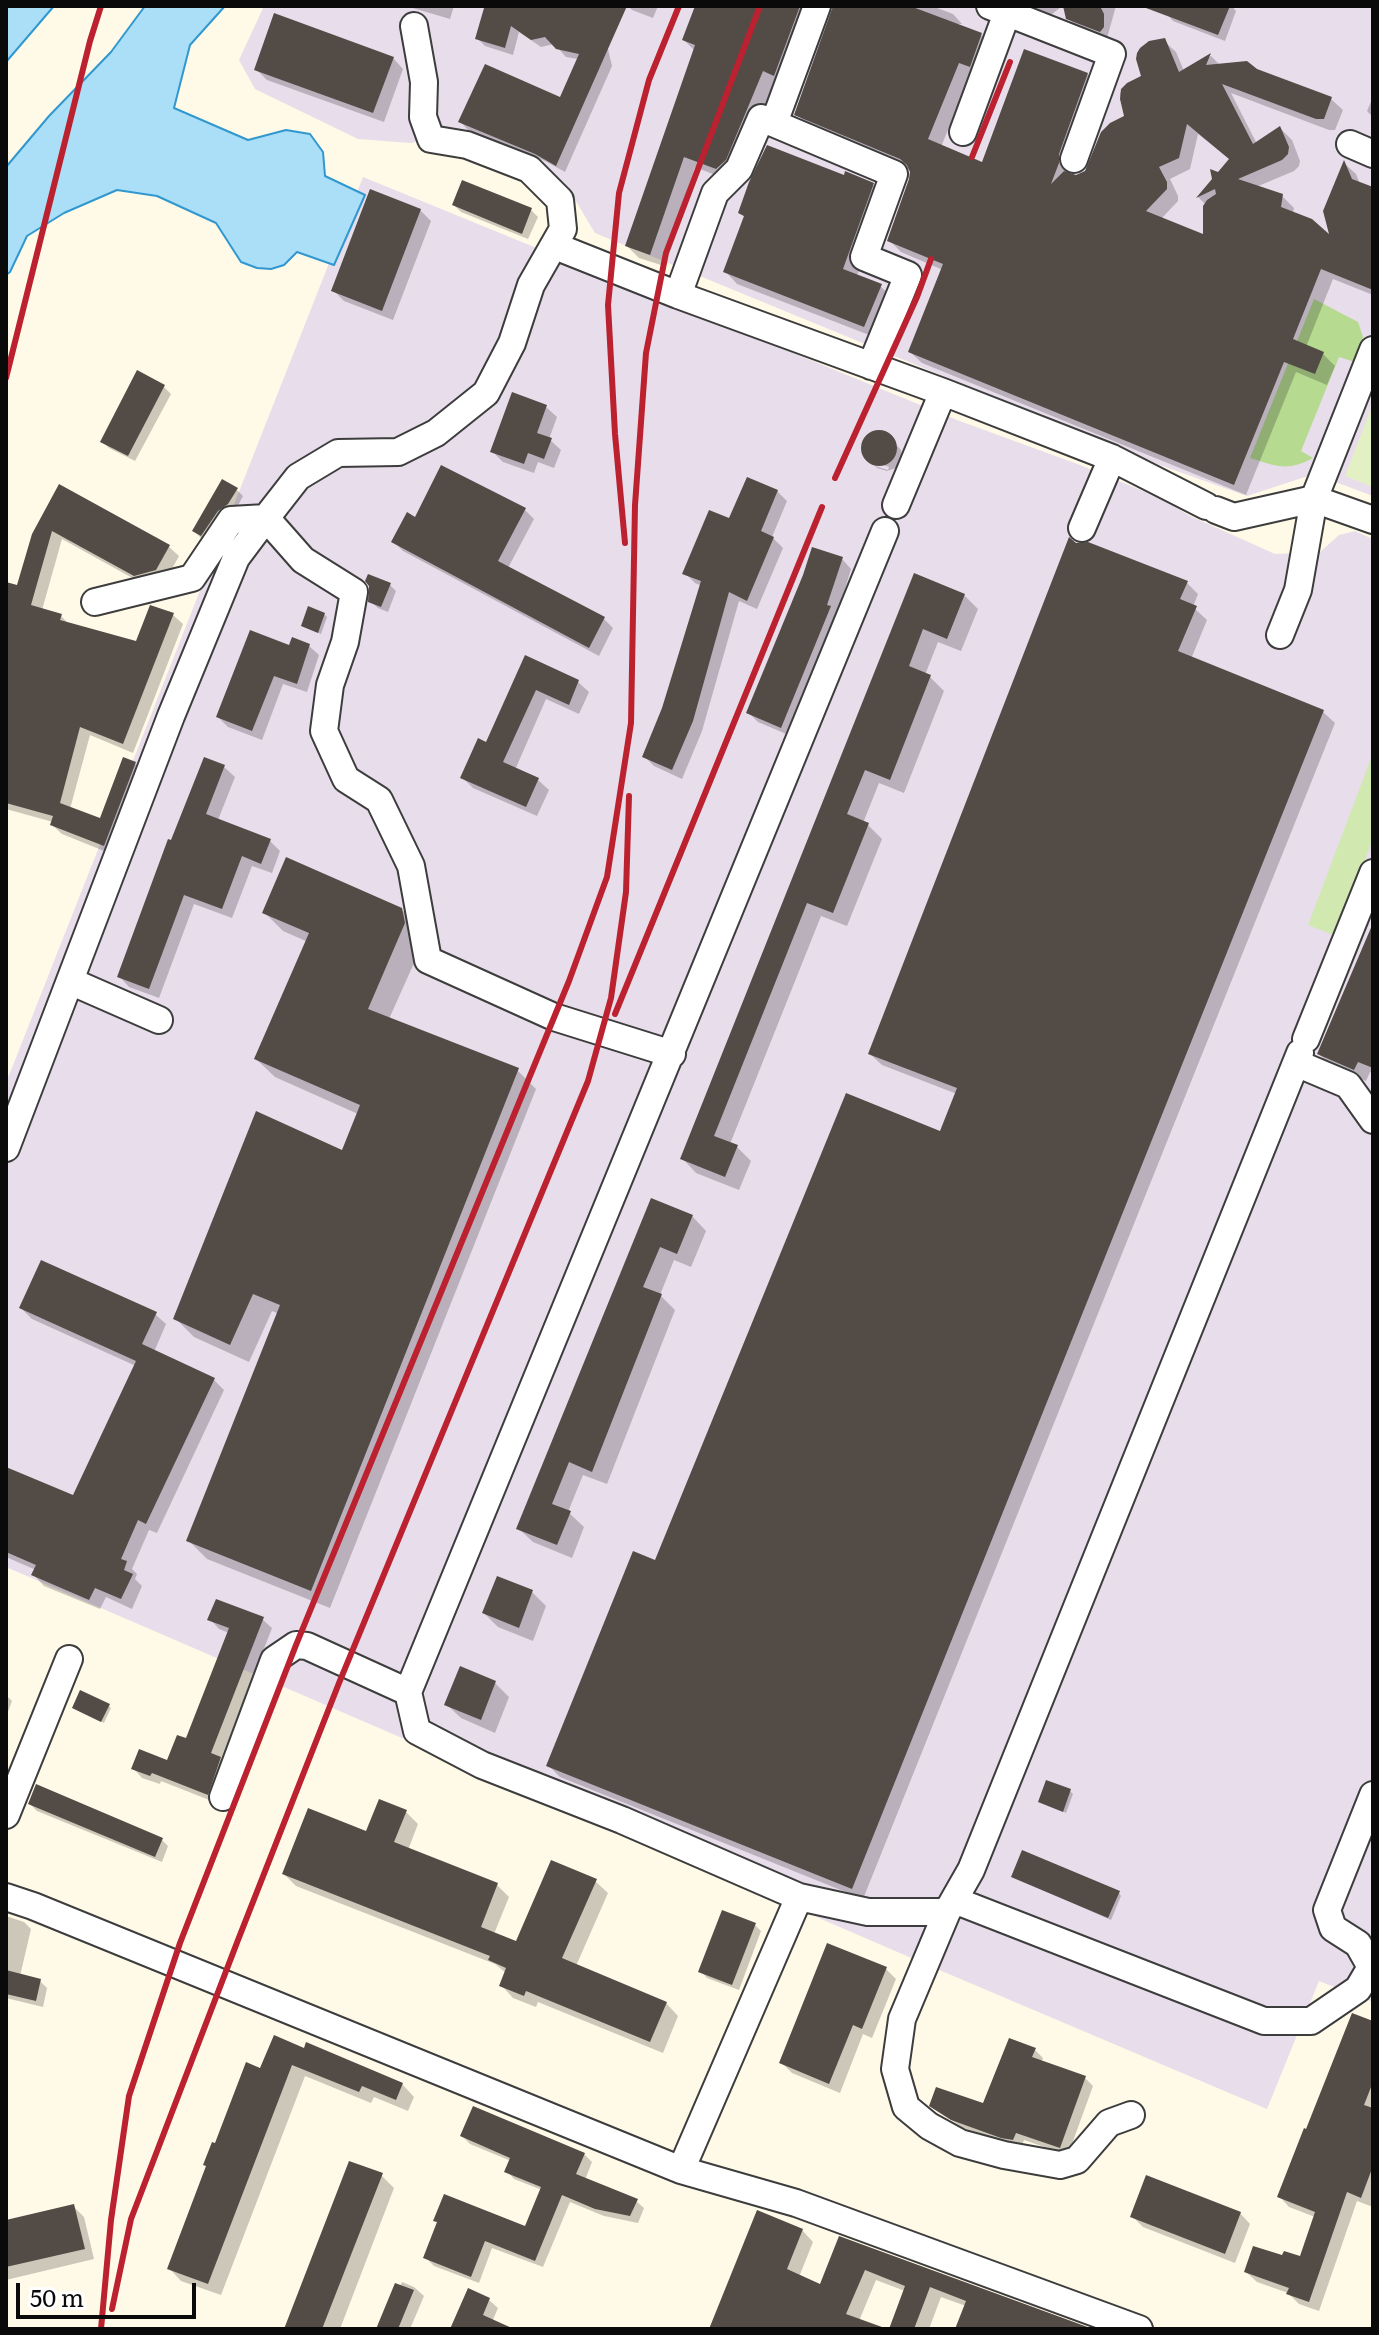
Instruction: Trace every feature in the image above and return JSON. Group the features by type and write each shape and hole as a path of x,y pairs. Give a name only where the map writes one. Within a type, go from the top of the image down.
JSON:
{"street":[{"path":"774,123 817,6"},
{"path":"963,132 998,10 1112,54 1074,159"},
{"path":"6,1148 171,716 236,558 298,477 338,453 398,452 436,433 486,393 512,343 531,285 563,229 560,200 529,169 467,145 431,139 423,117 424,82 414,26"},
{"path":"678,295 715,193 739,169 761,118 894,174 864,257 908,275 871,366"},
{"path":"555,246 1112,458 1234,517 1314,499 1373,520"},
{"path":"1280,635 1298,590 1314,499 1373,350"},
{"path":"896,505 943,392"},
{"path":"1082,528 1112,458"},
{"path":"95,602 192,578 231,520 266,518"},
{"path":"266,518 303,560 354,592 345,642 330,685 324,731 346,779 379,800 411,866 428,960 554,1017 672,1054"},
{"path":"885,531 408,1692 417,1731 482,1765 622,1820 799,1897 868,1912 951,1906 1264,2021 1311,2021 1358,1989 1371,1967 1358,1944 1333,1928 1327,1910 1373,1795"},
{"path":"1131,2115 1109,2123 1077,2160 1060,2165 960,2143 929,2126 906,2107 895,2069 902,2019 951,1906 971,1870 1373,873"},
{"path":"70,981 159,1020"},
{"path":"1301,1052 1348,1085 1373,1120"},
{"path":"223,1797 274,1660 296,1645 307,1646 408,1692"},
{"path":"6,1815 69,1659"},
{"path":"6,1897 681,2170 796,2203 1139,2329"},
{"path":"681,2170 799,1897"}],"shaded area":[{"path":"264,6 1373,6 1373,496 1314,474 1247,496 1157,464 595,233 571,193 551,174 457,131 411,143 358,139 255,89 239,60"},
{"path":"363,177 957,420 1165,500 1188,515 1275,554 1320,552 1339,535 1355,531 1373,539 1373,2002 1319,1981 1267,2109 6,1567 6,1083"}],"green space":[{"path":"1314,299 1358,322 1363,337 1355,362 1339,357 1301,451 1313,458 1289,466 1250,458"},
{"path":"1373,403 1373,487 1345,476"},
{"path":"1373,753 1373,839 1336,936 1308,925"}],"water":[{"path":"6,6 54,6 6,62"},
{"path":"145,6 225,6 190,45 174,108 248,140 286,130 310,134 323,152 325,176 365,195 334,265 297,252 284,265 271,269 257,268 241,262 216,223 157,196 117,190 64,213 27,236 6,275 6,167 49,116 111,52"}],"building":[{"path":"481,6 627,6 556,166 458,122 485,64 560,97 579,54 556,49 545,37 531,40 511,26 505,48 475,39 484,8"},
{"path":"695,6 800,6 774,76 763,71 726,160 716,169 684,157 650,255 625,246 695,45 682,40"},
{"path":"833,6 910,6 982,33 970,67 959,63 928,139 982,162 1024,49 1088,73 1051,184 1064,171 1076,175 1085,171 1101,132 1124,116 1121,89 1141,76 1137,53 1149,41 1165,38 1179,72 1211,53 1206,65 1247,61 1257,69 1332,97 1324,119 1316,119 1222,84 1253,144 1280,126 1289,147 1288,154 1282,160 1238,179 1283,194 1281,207 1312,219 1329,234 1323,211 1344,160 1352,179 1373,187 1373,290 1321,269 1293,339 1324,352 1315,374 1284,362 1234,485 908,352 943,264 887,241 909,179 907,165 900,159 794,115","holes":["1187,124 1229,159 1218,172 1210,169 1212,179 1196,198 1215,189 1216,194 1203,206 1203,234 1146,211 1167,189 1159,167 1179,158"]},
{"path":"1063,6 1100,6 1104,14 1104,27 1100,32 1066,19"},
{"path":"1146,6 1230,6 1218,35"},
{"path":"274,13 394,57 373,113 254,70"},
{"path":"767,145 844,175 845,171 874,183 843,269 882,284 864,327 723,272 744,216 738,213"},
{"path":"462,180 532,208 522,234 452,205"},
{"path":"370,189 421,209 382,311 331,291"},
{"path":"137,370 165,385 128,456 100,442"},
{"path":"512,392 547,405 537,433 552,438 544,459 528,453 524,464 490,452"},
{"path":"879,430 891,436 897,448 891,460 879,466 867,460 861,448 867,436"},
{"path":"441,465 526,508 498,561 605,617 589,648 391,542 407,512 415,517"},
{"path":"747,477 778,490 761,531 774,537 747,601 729,592 693,721 672,770 642,757 662,708 701,581 682,574 709,510 729,518"},
{"path":"222,479 238,488 201,536 192,531"},
{"path":"59,484 170,545 156,570 134,576 52,531 31,605 62,614 60,620 136,641 150,605 174,613 123,744 80,727 60,803 100,818 123,757 136,762 104,846 50,825 53,816 6,803 6,582 17,585 32,534"},
{"path":"1069,537 1076,543 1088,542 1188,581 1180,599 1197,606 1178,651 1324,710 852,1889 546,1766 633,1551 655,1560 846,1093 940,1131 957,1088 868,1054"},
{"path":"812,547 843,557 827,605 831,606 781,728 746,713"},
{"path":"914,573 965,594 947,639 923,629 909,666 931,675 890,780 865,770 847,814 869,823 833,913 807,903 714,1136 738,1145 725,1177 680,1159"},
{"path":"368,574 391,583 381,607 368,602 369,586 365,581"},
{"path":"308,606 325,613 318,633 301,626"},
{"path":"250,630 289,645 292,637 310,644 297,684 274,676 252,731 216,717"},
{"path":"525,655 579,680 569,705 536,690 503,762 539,778 526,807 460,778 478,738 486,742"},
{"path":"204,757 225,765 206,814 271,839 261,864 242,856 222,909 184,895 149,989 117,977 168,839 171,840"},
{"path":"286,857 402,908 405,923 368,1009 519,1068 311,1591 186,1541 280,1305 253,1294 230,1345 173,1319 256,1111 342,1150 360,1105 254,1059 309,933 262,913"},
{"path":"1373,923 1373,1068 1358,1062 1354,1070 1317,1054"},
{"path":"651,1198 693,1215 677,1254 660,1247 643,1287 662,1294 592,1472 569,1462 552,1504 571,1511 557,1545 516,1529"},
{"path":"41,1260 157,1312 142,1344 215,1378 146,1524 138,1520 121,1559 127,1561 124,1570 133,1574 121,1599 95,1588 89,1600 31,1575 36,1565 6,1552 6,1467 73,1495 136,1361 19,1308"},
{"path":"497,1576 533,1590 519,1628 482,1613"},
{"path":"216,1599 264,1617 211,1753 221,1757 208,1795 152,1773 150,1776 131,1769 139,1749 167,1760 177,1735 186,1738 229,1628 207,1620"},
{"path":"460,1666 496,1681 481,1720 444,1705"},
{"path":"80,1690 110,1704 101,1722 72,1708"},
{"path":"1046,1780 1071,1789 1063,1812 1038,1802"},
{"path":"36,1784 163,1838 155,1857 28,1804"},
{"path":"379,1799 407,1810 394,1842 498,1883 481,1927 516,1941 551,1860 597,1879 562,1958 667,2002 650,2042 526,1991 524,1996 499,1986 506,1968 488,1960 490,1956 282,1874 308,1808 366,1831"},
{"path":"1022,1850 1120,1891 1108,1918 1011,1877"},
{"path":"722,1910 756,1923 732,1985 698,1972"},
{"path":"827,1943 887,1967 862,2029 853,2025 829,2084 779,2063"},
{"path":"6,1970 41,1979 36,2001 6,1994"},
{"path":"1352,2013 1373,2021 1373,2082 1364,2105 1373,2108 1373,2166 1361,2198 1347,2192 1309,2302 1286,2294 1289,2288 1244,2272 1253,2246 1282,2255 1284,2251 1300,2256 1315,2212 1277,2197"},
{"path":"274,2035 304,2048 306,2042 403,2083 396,2100 362,2086 359,2092 292,2065 208,2284 167,2269 206,2166 203,2165 212,2142 215,2143 246,2062 260,2068"},
{"path":"1009,2038 1036,2048 1032,2057 1086,2076 1060,2148 1016,2133 1013,2140 1001,2138 951,2120 929,2106 936,2087 983,2103"},
{"path":"473,2106 585,2153 576,2174 638,2199 630,2216 595,2209 562,2195 535,2261 485,2241 471,2277 423,2258 444,2194 525,2226 541,2187 504,2172 510,2158 460,2136"},
{"path":"349,2161 383,2173 322,2329 284,2329"},
{"path":"1146,2175 1241,2212 1225,2254 1130,2217"},
{"path":"74,2204 85,2249 6,2267 6,2220"},
{"path":"757,2210 803,2229 787,2269 820,2284 839,2236 1093,2329 955,2329 966,2301 930,2287 914,2329 889,2329 905,2286 865,2270 846,2314 881,2329 709,2329"},
{"path":"395,2283 414,2290 398,2329 376,2329"},
{"path":"468,2288 490,2298 483,2315 514,2329 450,2329"}],"railway":[{"path":"6,378 101,6"},
{"path":"625,543 608,305 619,193 649,80 679,6"},
{"path":"101,2329 111,2220 129,2096 180,1943 296,1645 569,981 607,877 631,723 635,505 646,353 666,253 760,6"},
{"path":"972,157 1010,62"},
{"path":"835,478 917,297 931,259"},
{"path":"615,1014 822,507"},
{"path":"112,2309 131,2219 238,1940 339,1683 588,1081 611,998 626,892 629,796"}]}
